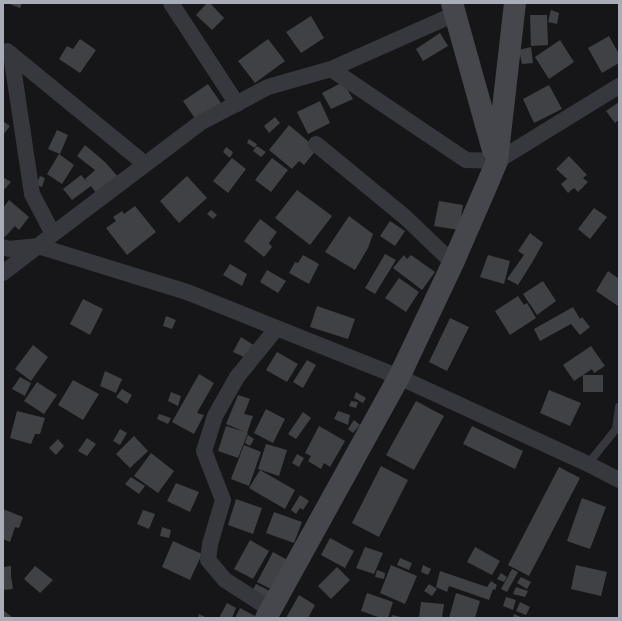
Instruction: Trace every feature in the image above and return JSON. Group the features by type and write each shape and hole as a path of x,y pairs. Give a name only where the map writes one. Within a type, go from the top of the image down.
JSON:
{"street":[{"path":"171,3 237,104"},
{"path":"277,328 237,377 215,416 204,451 223,500 210,544 208,560 226,580 268,614 399,377 453,263 486,187 496,161 515,3"},
{"path":"3,273 200,123 268,87 331,69 454,8 496,161"},
{"path":"7,51 145,164"},
{"path":"7,51 32,194 53,234"},
{"path":"331,69 466,160 496,161 619,86"},
{"path":"316,144 404,217 453,263"},
{"path":"3,247 9,249 38,246 188,292 399,377 588,464 619,480"}],"lane":[{"path":"588,464 616,429 619,406"}],"building":[{"path":"7,3 22,3 20,8"},
{"path":"207,3 210,3 224,18 212,30 196,15"},
{"path":"551,10 559,13 557,24 548,22"},
{"path":"530,15 547,15 548,45 531,46"},
{"path":"311,16 324,38 301,53 286,32"},
{"path":"440,33 448,46 423,61 416,49"},
{"path":"609,36 619,54 619,63 602,73 588,48"},
{"path":"80,39 96,50 80,73 59,59 67,46 73,49"},
{"path":"268,39 285,61 255,83 238,61"},
{"path":"560,40 574,62 549,79 535,57"},
{"path":"531,47 533,63 522,64 519,50"},
{"path":"343,82 353,99 331,109 322,93"},
{"path":"208,84 221,103 196,120 183,101"},
{"path":"549,85 562,109 534,123 523,99"},
{"path":"320,101 330,123 308,134 297,112"},
{"path":"619,102 619,120 615,123 606,111"},
{"path":"275,117 280,123 269,133 264,126"},
{"path":"3,121 10,126 3,135"},
{"path":"289,125 317,149 304,165 299,161 292,169 269,150"},
{"path":"57,130 68,135 60,154 48,149"},
{"path":"249,139 257,144 255,148 247,143"},
{"path":"85,145 105,162 120,179 99,197 91,186 72,200 63,189 81,175 88,183 85,179 95,170 77,156"},
{"path":"257,146 266,152 261,157 253,151"},
{"path":"226,147 233,152 230,158 223,152"},
{"path":"59,154 74,165 62,184 47,174"},
{"path":"569,156 587,175 583,178 588,182 578,192 574,188 568,193 561,184 567,179 556,169"},
{"path":"232,158 246,169 228,193 213,181"},
{"path":"272,158 288,170 271,192 255,180"},
{"path":"40,176 45,178 42,187 36,185"},
{"path":"187,176 207,198 179,223 160,201"},
{"path":"3,177 11,182 3,191"},
{"path":"297,190 332,216 310,245 275,218"},
{"path":"9,200 29,217 19,230 15,226 5,237 3,235 3,208"},
{"path":"439,201 463,205 459,230 434,226"},
{"path":"135,206 156,232 127,255 106,228 116,221 113,217 122,211 124,214"},
{"path":"594,208 607,217 590,239 578,229"},
{"path":"211,210 217,215 213,219 207,214"},
{"path":"349,216 373,234 368,248 355,270 325,252"},
{"path":"260,219 277,232 269,243 272,247 264,257 244,241"},
{"path":"390,221 405,231 395,246 380,236"},
{"path":"530,233 543,243 518,285 507,279 524,255 518,251"},
{"path":"385,254 396,260 375,294 365,288"},
{"path":"303,255 319,264 309,284 289,273 295,262 298,263"},
{"path":"404,255 407,259 411,255 435,272 422,290 393,268"},
{"path":"488,255 510,261 504,284 480,277"},
{"path":"230,264 247,274 242,286 223,275"},
{"path":"267,270 286,281 278,293 260,282"},
{"path":"608,271 619,279 618,306 596,291"},
{"path":"399,278 419,292 406,312 385,298"},
{"path":"543,281 556,301 537,315 523,294"},
{"path":"518,296 524,305 527,303 536,318 510,335 495,311"},
{"path":"83,299 103,309 90,335 70,324"},
{"path":"317,306 355,319 348,339 310,327"},
{"path":"573,307 580,319 582,317 590,327 580,335 571,324 540,341 534,329"},
{"path":"166,316 176,320 172,329 163,326"},
{"path":"450,318 469,327 447,371 429,362"},
{"path":"241,337 255,346 248,359 233,352"},
{"path":"33,345 48,357 31,381 15,369"},
{"path":"591,346 605,366 594,373 592,369 574,381 563,365"},
{"path":"277,352 298,364 287,382 266,370"},
{"path":"307,360 316,365 303,388 293,382"},
{"path":"105,371 122,379 116,393 100,386"},
{"path":"199,374 214,383 197,413 204,415 194,434 172,422"},
{"path":"583,375 603,375 603,392 583,392"},
{"path":"20,377 31,383 25,396 12,389"},
{"path":"73,380 99,394 83,420 58,405"},
{"path":"37,382 57,395 44,414 24,401"},
{"path":"122,389 132,395 127,404 116,397"},
{"path":"549,390 581,403 570,426 540,413"},
{"path":"171,392 181,396 178,406 168,401"},
{"path":"356,392 366,398 363,403 354,398"},
{"path":"238,395 250,399 244,414 253,416 238,458 218,451 226,426 245,432 226,424"},
{"path":"351,401 358,402 356,408 349,406"},
{"path":"416,401 444,416 414,470 386,455"},
{"path":"266,409 285,419 273,443 254,433"},
{"path":"17,411 45,418 40,434 35,434 31,444 10,438"},
{"path":"338,411 350,415 348,425 334,419"},
{"path":"303,412 311,418 296,439 288,434"},
{"path":"159,414 171,418 168,424 157,419"},
{"path":"354,420 360,425 353,433 348,429"},
{"path":"319,426 345,441 330,467 324,463 321,469 308,461 311,456 305,453"},
{"path":"472,426 523,451 515,469 463,444"},
{"path":"120,429 127,433 120,445 113,441"},
{"path":"248,435 254,439 250,446 245,443"},
{"path":"134,436 148,451 130,468 116,454"},
{"path":"87,438 96,444 87,456 78,451"},
{"path":"58,439 64,446 56,455 49,448"},
{"path":"266,444 287,450 279,476 258,469"},
{"path":"244,445 261,452 249,486 231,479"},
{"path":"151,453 174,471 158,493 134,476"},
{"path":"297,454 304,458 299,467 292,463"},
{"path":"381,466 408,480 379,537 352,523"},
{"path":"559,467 580,478 529,576 508,565"},
{"path":"260,470 295,490 285,509 249,488"},
{"path":"131,477 145,486 139,494 125,484"},
{"path":"176,483 199,492 190,512 167,501"},
{"path":"300,495 309,501 303,510 300,508 296,514 291,510"},
{"path":"582,498 606,507 590,549 567,541"},
{"path":"236,499 262,508 253,534 228,525"},
{"path":"3,509 23,517 19,528 15,527 10,542 3,539"},
{"path":"143,510 155,514 149,529 137,524"},
{"path":"274,512 302,522 294,543 266,533"},
{"path":"162,527 171,530 169,538 160,536"},
{"path":"330,538 354,551 345,568 321,555"},
{"path":"250,540 269,551 253,579 234,569"},
{"path":"173,541 202,554 190,580 162,567"},
{"path":"365,547 383,553 374,574 356,568"},
{"path":"475,547 500,561 492,575 467,562"},
{"path":"273,552 291,562 275,591 257,582"},
{"path":"400,558 412,563 409,570 397,565"},
{"path":"391,565 417,576 405,604 380,593"},
{"path":"423,565 431,569 428,575 421,572"},
{"path":"576,565 607,572 601,596 571,589"},
{"path":"11,566 13,589 3,590 3,567"},
{"path":"35,566 53,580 40,593 24,579"},
{"path":"337,567 350,580 331,599 318,586"},
{"path":"512,569 518,572 507,592 501,589"},
{"path":"377,570 385,573 384,579 375,577"},
{"path":"440,571 487,587 491,581 497,585 495,590 493,589 489,600 449,586 447,592 436,587"},
{"path":"501,573 507,577 504,582 497,579"},
{"path":"521,577 531,582 527,589 517,583"},
{"path":"256,584 274,593 268,603 251,593"},
{"path":"429,584 437,589 432,596 424,591"},
{"path":"516,587 528,591 525,597 513,594"},
{"path":"367,593 393,602 388,618 381,618 361,611"},
{"path":"456,593 480,601 475,618 449,618"},
{"path":"299,595 315,605 308,618 286,618"},
{"path":"506,597 516,600 513,610 503,606"},
{"path":"421,602 444,604 442,618 419,618"},
{"path":"520,602 530,607 526,615 516,611"},
{"path":"227,603 236,608 232,618 219,618"},
{"path":"240,608 259,618 235,618"},
{"path":"3,610 13,618 3,618"},
{"path":"199,614 207,618 198,618"},
{"path":"514,614 523,618 513,618"},
{"path":"392,615 401,617 401,618 391,618"}]}
